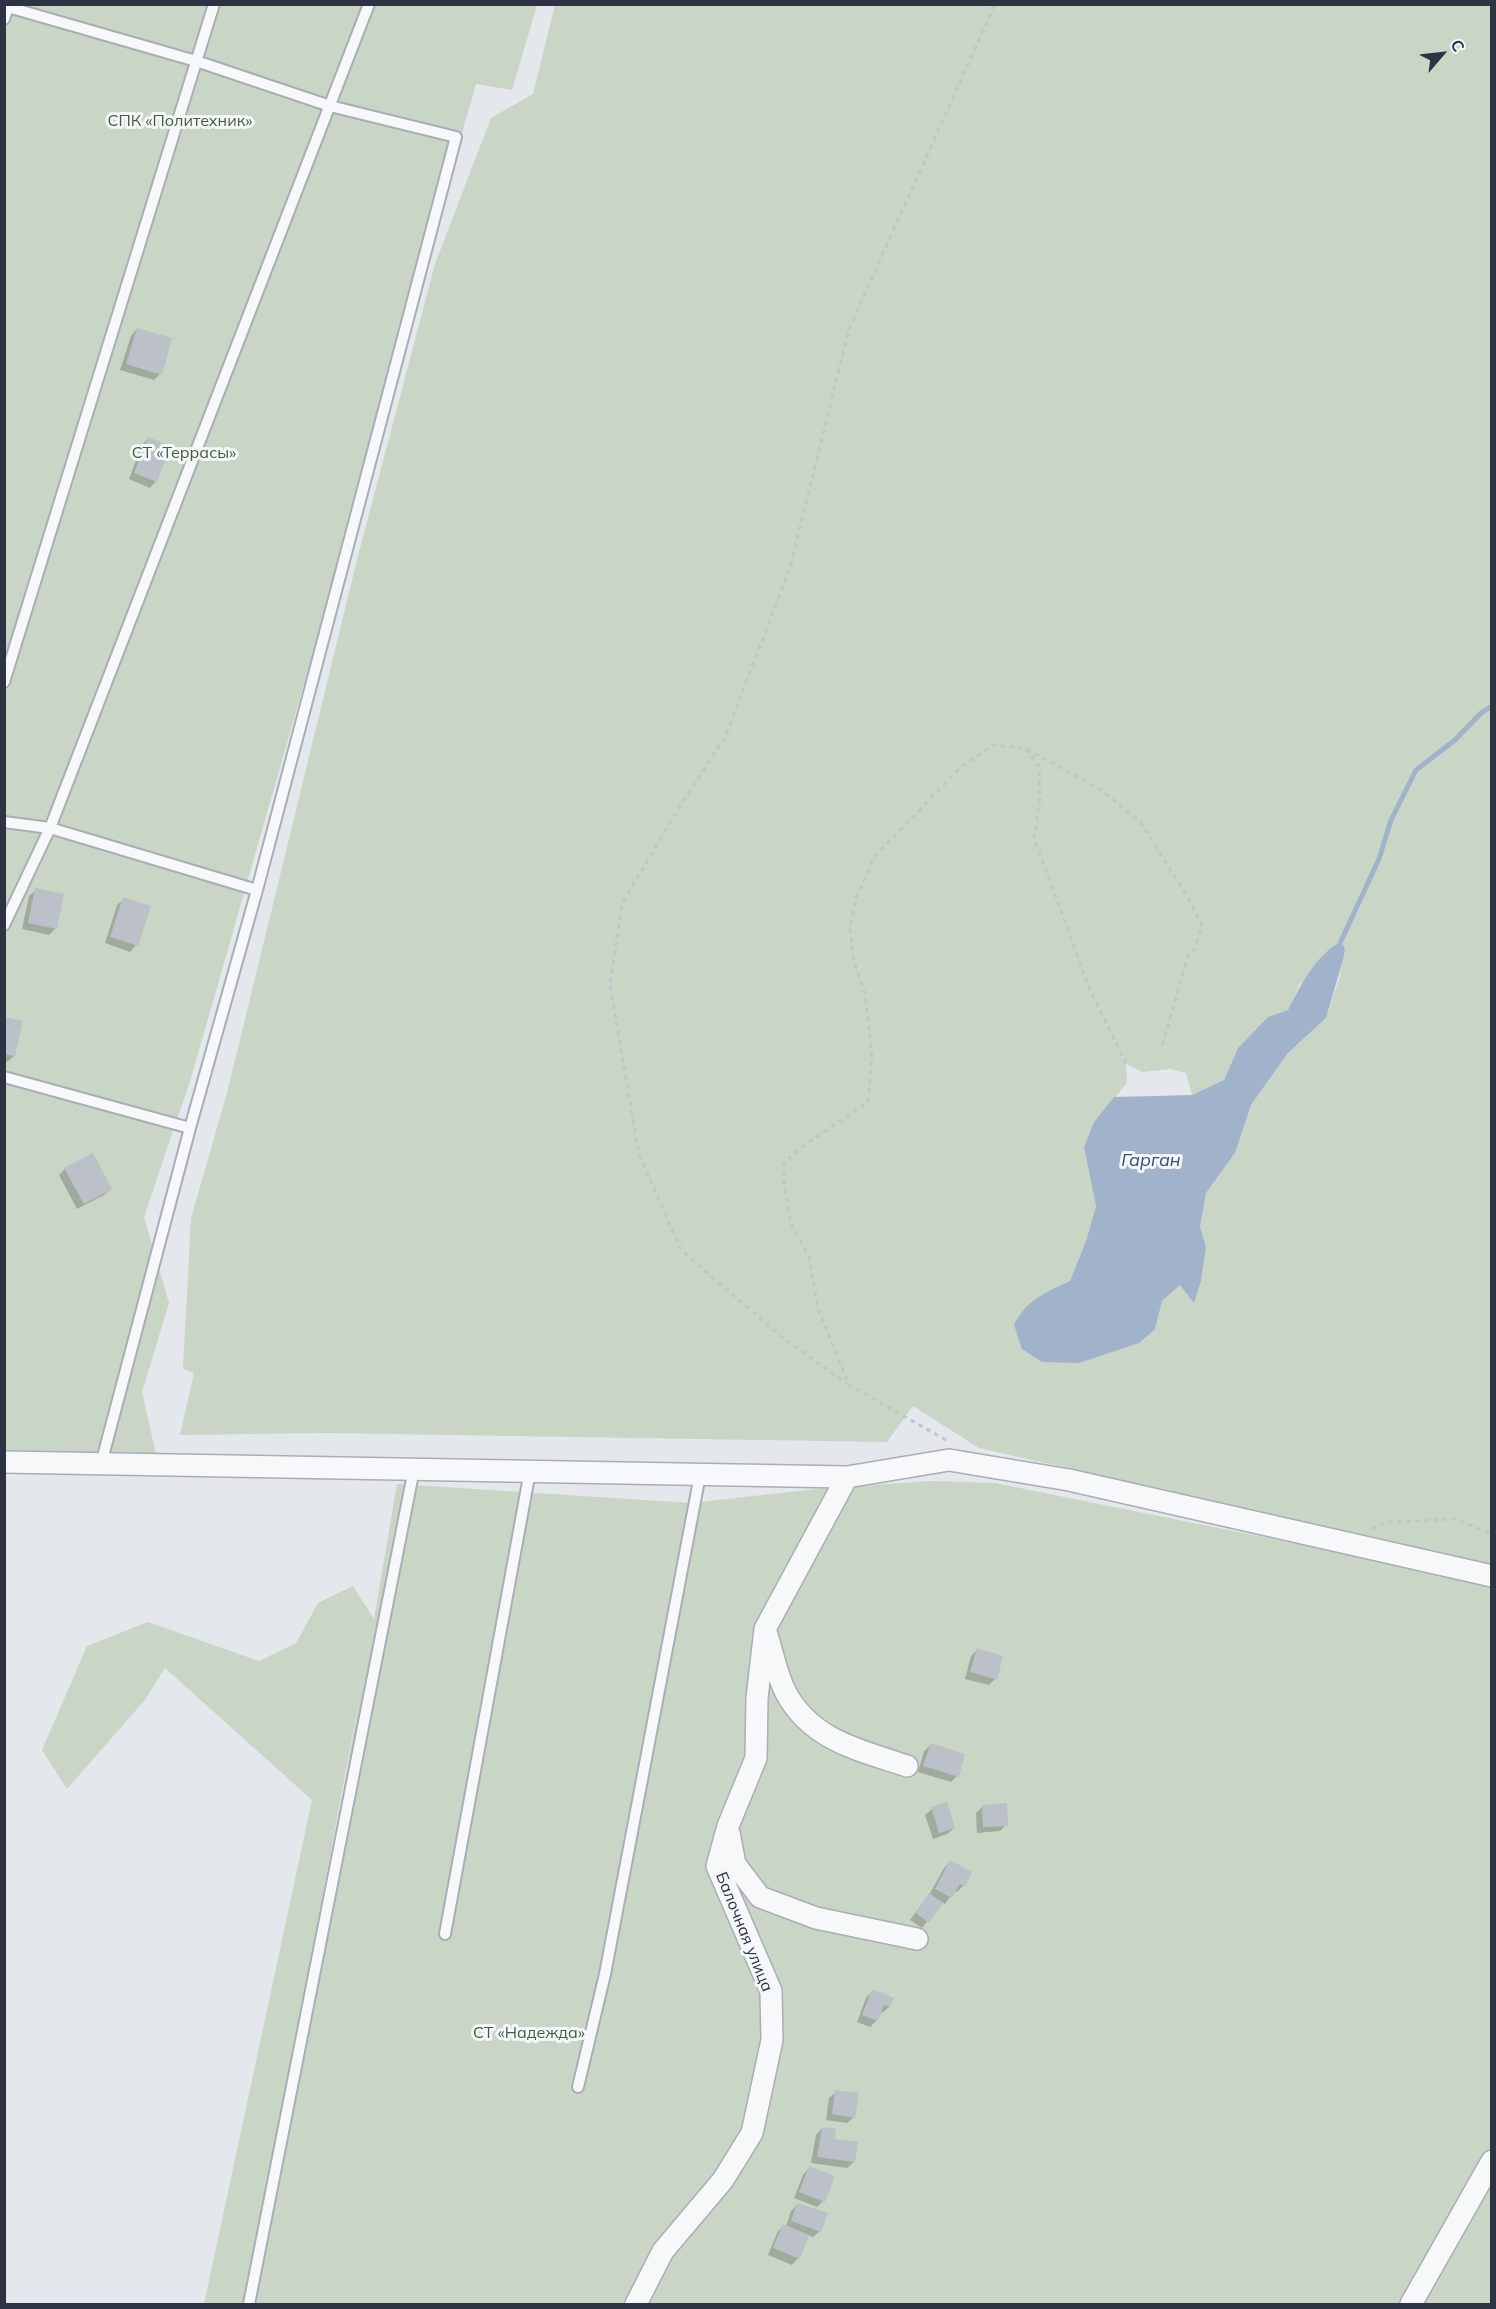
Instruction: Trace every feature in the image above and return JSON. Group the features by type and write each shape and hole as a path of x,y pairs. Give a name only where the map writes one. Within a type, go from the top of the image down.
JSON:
{"street":[{"path":"4,1462 847,1477 950,1460 1069,1480 1491,1576"},
{"name":"Балочная улица","path":"636,2304 663,2251 723,2180 753,2133 772,2040 771,1991 717,1866 728,1826 756,1758 757,1698 765,1629 847,1477"},
{"path":"765,1629 786,1692 807,1721 836,1741 907,1766"},
{"path":"728,1826 735,1864 760,1897 816,1918 917,1939"},
{"path":"1411,2304 1491,2162"}],"lane":[{"path":"4,682 214,4"},
{"path":"4,925 50,828 369,4"},
{"path":"4,19 9,6 196,61 330,106 456,136 257,890 190,1128 101,1464"},
{"path":"4,822 50,828 257,890"},
{"path":"4,1077 190,1128"},
{"path":"249,2304 414,1469"},
{"path":"445,1934 530,1472"},
{"path":"578,2087 604,1974 700,1474"}],"path":[{"path":"956,1446 849,1385 783,1338 681,1250 639,1154 610,985 622,904 673,817 725,737 789,568 849,329 995,4"},
{"path":"849,1385 818,1309 809,1257 791,1224 784,1185 784,1163 800,1148 868,1102 872,1057 865,994 854,961 850,928 856,898 875,856 962,766 993,745 1025,748 1100,789 1141,823 1188,898 1202,926 1195,948 1188,956 1161,1050"},
{"path":"1025,748 1039,766 1040,798 1034,838 1090,990 1126,1064"},
{"path":"1344,1543 1387,1522 1455,1519 1491,1534"}],"green space":[{"name":"СТ «Террасы»","path":"4,5 537,5 512,90 476,84 191,1078 144,1217 169,1303 142,1392 157,1459 5,1460"},
{"path":"555,5 1491,5 1491,1564 979,1448 913,1406 887,1442 325,1433 180,1435 194,1373 183,1369 191,1218 227,1093 357,560 435,264 491,118 533,94","holes":["1345,949 1340,976 1326,1018 1288,1053 1251,1105 1235,1153 1206,1193 1200,1227 1206,1247 1201,1281 1194,1302 1180,1285 1161,1301 1155,1329 1045,1293 1070,1281 1086,1241 1096,1206 1084,1147 1094,1122 1127,1083 1126,1064 1142,1072 1170,1069 1186,1073 1192,1095 1224,1080 1238,1048 1268,1017 1288,1010 1300,984"]},
{"name":"СТ «Надежда»","path":"932,1481 995,1483 1347,1554 1491,1587 1491,2304 255,2304 360,1694 247,2304 204,2304 312,1800 165,1668 144,1701 67,1789 42,1750 87,1646 148,1622 259,1661 296,1643 318,1603 353,1586 374,1619 397,1484 691,1503 817,1489"}],"water":[{"name":"Гарган","path":"1341,941 1345,949 1343,960 1326,1018 1288,1053 1251,1105 1235,1153 1206,1193 1200,1227 1206,1247 1201,1281 1194,1303 1180,1285 1162,1301 1155,1329 1139,1343 1079,1363 1042,1362 1022,1349 1014,1325 1019,1316 1038,1298 1070,1281 1086,1241 1096,1206 1084,1147 1094,1122 1114,1097 1192,1095 1224,1080 1238,1048 1268,1017 1288,1010 1316,963"}],"building":[{"path":"137,328 172,338 162,375 126,364"},
{"path":"148,437 171,446 157,482 134,473"},
{"path":"35,888 64,894 57,929 28,923"},
{"path":"123,897 151,906 138,946 110,937"},
{"path":"4,1017 23,1021 15,1056 4,1054"},
{"path":"93,1153 112,1189 84,1204 64,1168"},
{"path":"977,1648 1003,1656 997,1680 970,1672"},
{"path":"931,1743 965,1754 959,1777 923,1766"},
{"path":"947,1802 955,1828 939,1833 931,1807"},
{"path":"1007,1803 1008,1826 983,1827 982,1805"},
{"path":"950,1860 972,1872 965,1887 960,1884 952,1898 935,1889"},
{"path":"929,1893 943,1903 929,1923 916,1913"},
{"path":"872,1989 894,1998 890,2007 884,2005 878,2021 862,2015"},
{"path":"835,2090 859,2093 855,2118 832,2114"},
{"path":"822,2127 836,2129 835,2139 858,2142 855,2162 817,2157"},
{"path":"809,2166 835,2176 825,2202 799,2192"},
{"path":"797,2203 828,2213 821,2232 791,2221"},
{"path":"783,2224 809,2235 800,2259 773,2248"}],"waterway":[{"path":"1341,941 1379,859 1391,820 1416,770 1455,740 1481,713 1492,706"}],"park label":[{"name":"СПК «Политехник»","path":"180,121"}]}
